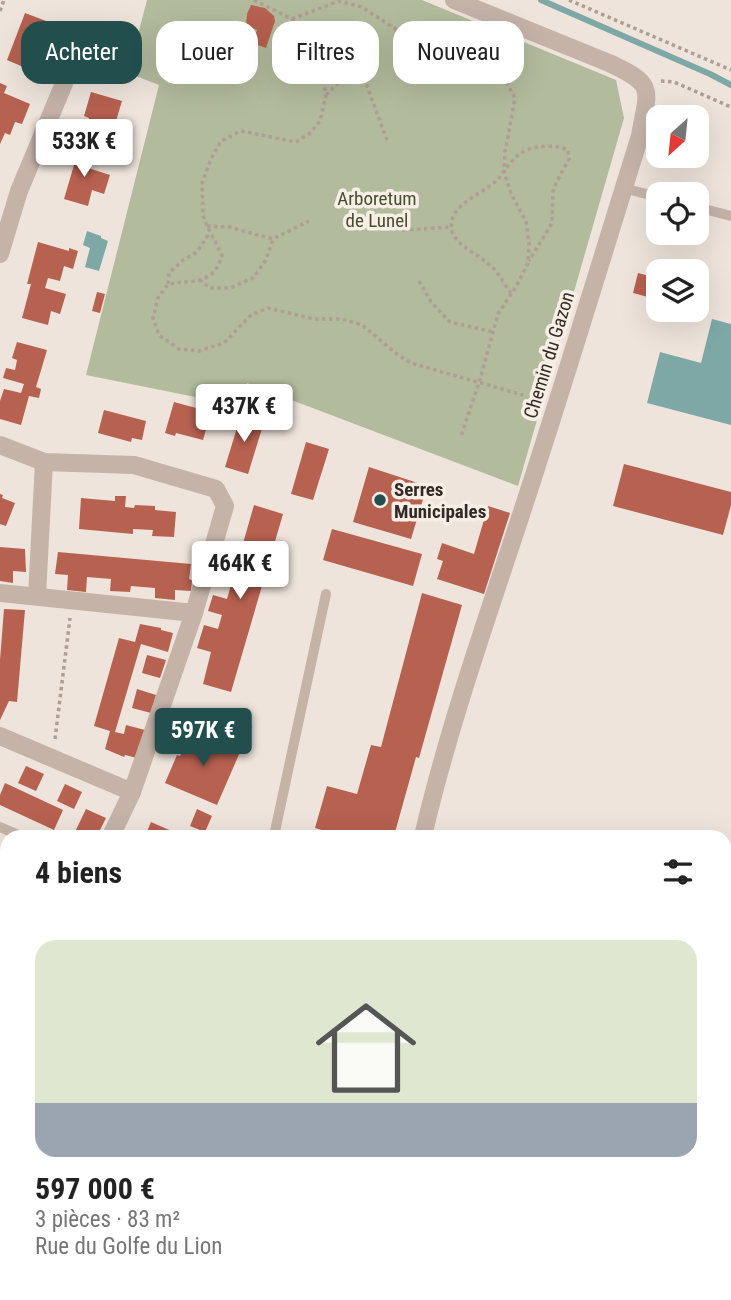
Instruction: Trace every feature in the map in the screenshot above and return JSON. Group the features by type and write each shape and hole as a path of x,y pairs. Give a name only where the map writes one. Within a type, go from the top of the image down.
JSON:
{"street":[{"path":"454,0 609,63 643,82 647,92"},
{"path":"0,254 19,191 64,84"},
{"name":"Chemin du Gazon","path":"424,830 484,624 533,480 640,136 647,92"},
{"path":"0,444 44,462 134,465 216,489 225,506 194,613 132,792 114,830"},
{"path":"37,596 44,462"},
{"path":"0,593 194,613"},
{"path":"0,736 132,792"}],"lane":[{"path":"623,188 646,194"},
{"path":"709,210 731,216"},
{"path":"275,830 326,594"}],"path":[{"path":"0,10 4,0"},
{"path":"168,284 199,280 210,276 219,267 222,255 203,215 202,183 221,141 241,131 296,142 309,134 320,121 326,95 323,76 292,19 254,0"},
{"path":"569,0 731,70"},
{"path":"292,19 339,2 362,7 397,30 483,65 505,80 515,98 504,172 526,222 528,263"},
{"path":"326,95 341,80 356,77 367,86 388,143"},
{"path":"647,92 661,81 674,82 731,107"},
{"path":"461,436 498,314 511,294 552,223 553,192 569,159 568,150 561,147 536,147 520,153 494,184 463,204 451,227 460,245 494,268 511,294"},
{"path":"207,226 229,227 273,239 309,221"},
{"path":"402,230 451,227"},
{"path":"210,232 197,252 169,273 168,284 158,298 153,318 159,335 179,349 199,351 224,343 251,315 268,308 314,319 342,319 362,325 411,363 523,395"},
{"path":"199,280 209,288 230,288 253,278 266,260 273,239"},
{"path":"419,281 431,302 450,322 493,332"},
{"path":"53,758 72,600"}],"green space":[{"name":"Arboretum de Lunel","path":"147,0 422,0 473,21 393,21 393,84 524,84 524,42 616,80 624,118 518,486 247,383 240,406 86,375 159,85 156,84 258,84 258,21 156,21 156,84 142,78 142,21"}],"water":[{"path":"87,231 108,241 99,271 85,267 90,248 83,245"},
{"path":"712,319 731,324 731,425 647,403 660,352 701,363"}],"building":[{"path":"251,5 265,8 274,16 275,21 272,21 266,48 258,45 258,21 246,21"},
{"path":"25,13 46,21 22,21"},
{"path":"21,23 21,66 7,60"},
{"path":"0,83 7,86 4,93 30,104 22,124 15,122 10,135 5,133 0,144"},
{"path":"91,92 122,101 107,151 76,141 78,135 84,137 89,118 84,116"},
{"path":"73,147 90,152 85,167 110,175 104,194 92,190 88,206 64,199 74,165 68,163"},
{"path":"38,242 78,251 73,269 64,266 60,281 48,278 45,288 66,294 60,314 51,311 48,325 22,318 31,284 27,284"},
{"path":"638,273 646,275 646,296 633,293"},
{"path":"97,292 105,294 100,313 92,311"},
{"path":"17,342 47,350 36,387 41,389 39,398 29,396 21,425 0,419 0,401 4,389 21,393 24,384 3,378 6,368 15,370 17,360 12,358"},
{"path":"174,402 211,412 203,440 165,433"},
{"path":"104,410 146,421 142,440 132,438 131,442 98,433"},
{"path":"241,415 264,422 248,474 225,467"},
{"path":"306,442 329,449 313,500 291,494"},
{"path":"624,464 731,492 731,505 723,535 613,506"},
{"name":"Serres Municipales","path":"369,467 427,486 411,539 353,522"},
{"path":"0,494 3,495 2,498 15,503 6,526 0,524"},
{"path":"115,496 126,496 125,507 155,506 155,510 176,512 174,537 152,536 153,530 133,529 133,534 79,529 81,498 115,501"},
{"path":"254,505 283,514 231,692 203,684 211,652 197,648 204,625 218,629 222,615 208,611 213,595 227,599"},
{"path":"488,506 510,513 484,594 437,579 443,561 437,559 442,543 474,554"},
{"path":"332,529 422,554 413,586 323,560"},
{"path":"0,547 25,549 26,572 13,571 13,583 0,581"},
{"path":"58,552 191,564 191,591 175,590 175,600 155,598 155,588 131,586 130,592 110,591 111,579 87,577 86,592 67,590 68,575 55,574"},
{"path":"422,593 462,605 396,830 315,828 327,786 357,794 371,745 381,747"},
{"path":"4,609 25,610 17,702 9,701 0,720 0,660"},
{"path":"140,624 173,633 168,652 141,644 115,732 124,734 126,725 145,730 137,758 124,757 105,749 110,731 94,726 119,638 135,642"},
{"path":"147,655 166,660 160,678 142,673"},
{"path":"137,689 156,695 151,713 132,708"},
{"path":"237,719 252,726 245,742 230,735"},
{"path":"191,731 240,752 217,805 165,783"},
{"path":"26,766 44,774 36,791 18,783"},
{"path":"5,783 63,810 54,830 0,805 0,795"},
{"path":"65,784 82,792 74,809 57,801"},
{"path":"86,809 106,818 100,830 76,830"},
{"path":"197,809 212,816 206,830 190,826"},
{"path":"151,822 169,830 148,830"}],"waterway":[{"path":"541,0 731,85"}],"place":[{"name":"Serres Municipales","path":"380,500"}]}
